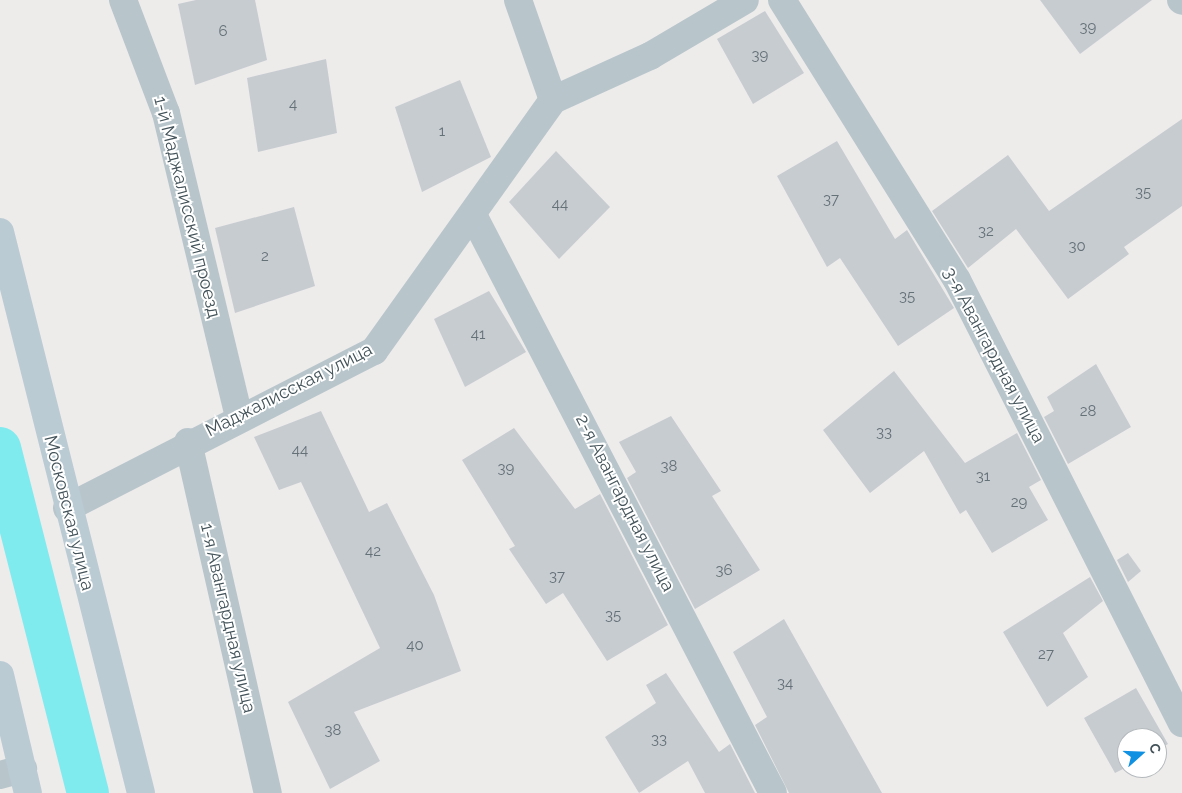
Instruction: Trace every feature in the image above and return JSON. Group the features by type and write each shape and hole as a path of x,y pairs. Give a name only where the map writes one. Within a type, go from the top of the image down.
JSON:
{"main road":[{"name":"Московская улица","path":"0,232 67,508 141,793"},
{"path":"0,675 17,779"}],"street":[{"name":"1-й Маджалисский проезд","path":"123,0 166,113 239,417"},
{"path":"518,0 553,100 650,56 745,0"},
{"name":"3-я Авангардная улица","path":"782,0 957,280 1182,723"},
{"name":"Маджалисская улица","path":"67,508 188,442 374,351 553,100"},
{"name":"2-я Авангардная улица","path":"472,215 773,793"},
{"name":"1-я Авангардная улица","path":"188,442 268,793"}],"building":[{"path":"196,0 255,0 267,60 195,85 178,4"},
{"path":"1040,0 1152,0 1080,54"},
{"path":"765,11 804,73 753,104 717,39"},
{"path":"326,59 337,133 258,152 247,78"},
{"path":"460,80 491,157 422,192 395,107"},
{"path":"1182,119 1182,206 1124,247 1129,254 1068,299 1016,229 968,268 932,211 1008,155 1049,211"},
{"path":"837,141 895,239 907,230 954,308 898,346 840,258 827,267 777,176"},
{"path":"556,151 610,207 559,259 509,202"},
{"path":"294,207 315,286 235,313 215,228"},
{"path":"489,291 526,352 465,387 434,319"},
{"path":"1096,364 1131,427 1068,464 1044,417 1054,411 1047,397"},
{"path":"894,371 965,463 1017,433 1041,480 1029,487 1048,520 992,553 966,510 960,514 924,451 870,493 823,430"},
{"path":"321,411 369,512 387,503 434,595 461,671 354,712 380,761 330,789 288,702 380,648 301,482 279,490 254,437"},
{"path":"671,416 721,491 712,496 760,570 695,609 627,478 636,472 619,442"},
{"path":"514,428 575,509 600,494 668,625 607,661 563,593 546,604 509,549 515,546 462,460"},
{"path":"1128,553 1141,571 1128,582 1117,560"},
{"path":"1090,577 1103,601 1063,633 1088,677 1047,707 1003,632"},
{"path":"784,619 882,793 789,793 755,725 767,717 733,652"},
{"path":"666,673 719,752 730,744 755,793 705,793 688,761 639,793 605,737 656,703 646,685"},
{"path":"1136,688 1159,728 1117,728 1117,772 1115,773 1084,718"}],"waterway":[{"path":"0,448 88,793"}]}
